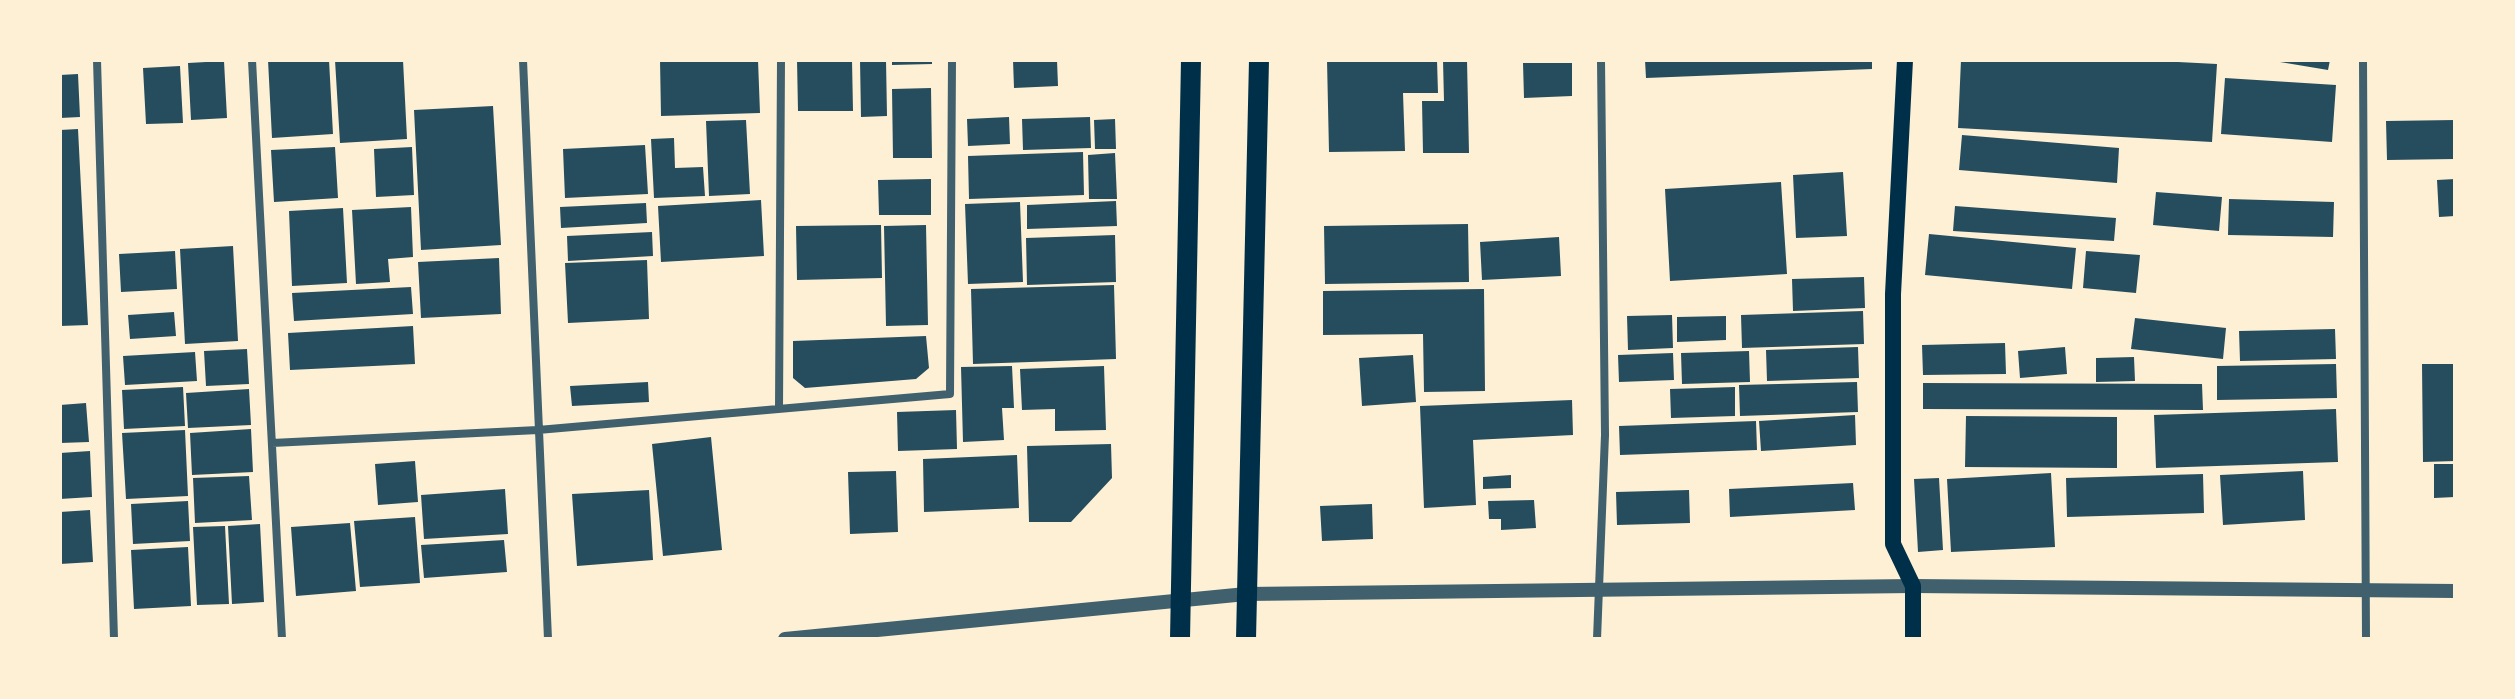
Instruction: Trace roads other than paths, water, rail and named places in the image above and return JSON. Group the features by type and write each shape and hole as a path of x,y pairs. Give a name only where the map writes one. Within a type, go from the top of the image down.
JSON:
{"main road":[{"path":"1180,639 1191,60"},
{"path":"1246,639 1259,60"},
{"path":"1905,60 1893,294 1893,544 1913,586 1913,639"}],"street":[{"path":"97,60 114,639"},
{"path":"252,60 282,639"},
{"path":"523,60 548,639"},
{"path":"779,409 781,60"},
{"path":"272,443 538,430 950,394 952,60"},
{"path":"1597,639 1605,435 1601,60"},
{"path":"2363,60 2366,639"},
{"path":"785,639 1246,594 1913,586 2455,591"}]}
